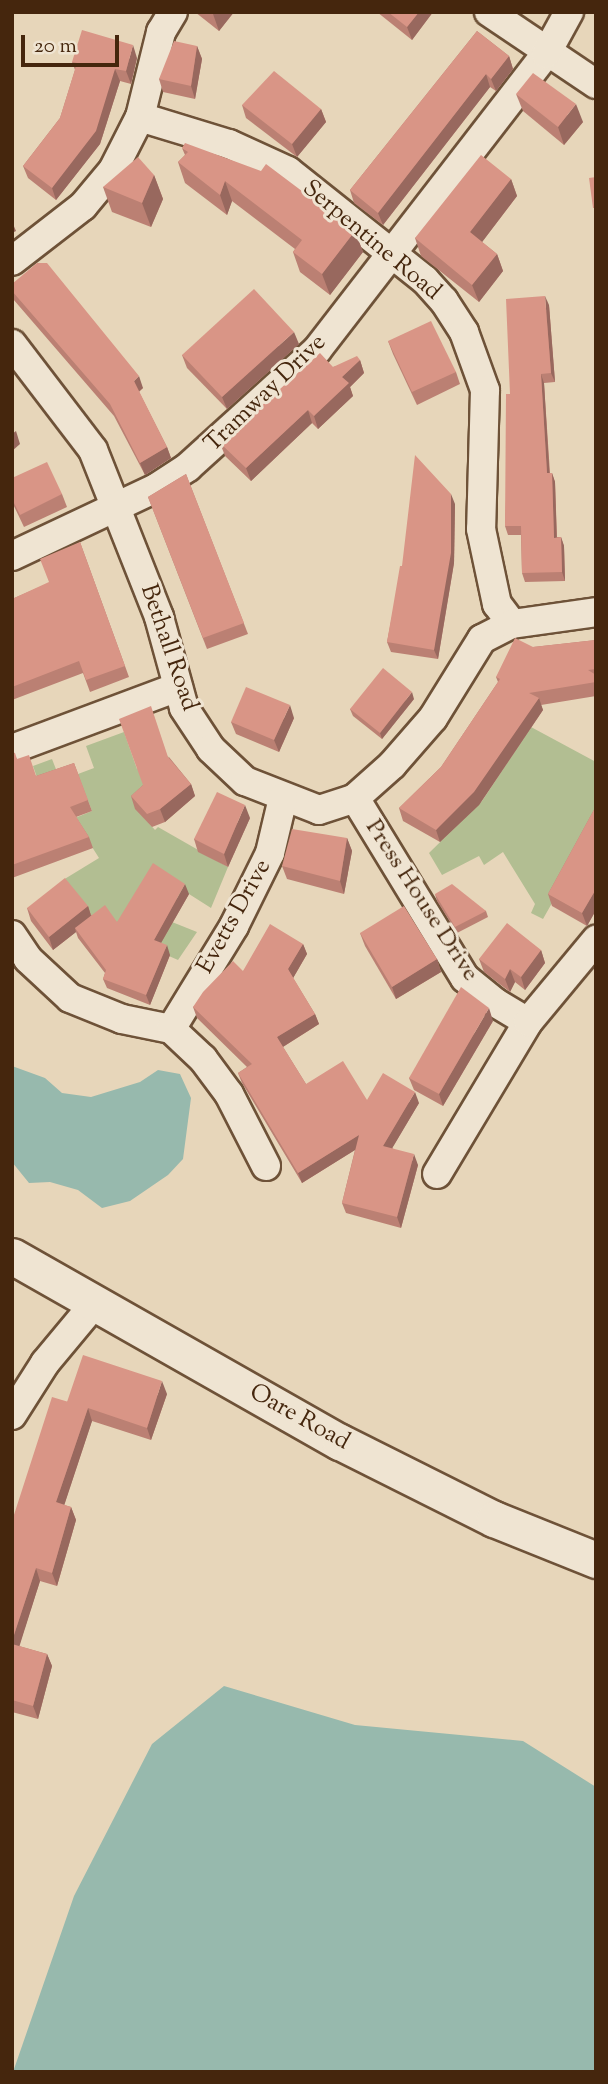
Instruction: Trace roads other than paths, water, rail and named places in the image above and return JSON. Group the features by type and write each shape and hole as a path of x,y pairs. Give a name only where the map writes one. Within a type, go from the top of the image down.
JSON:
{"street":[{"path":"12,261 83,206 113,170 140,117 161,32 173,12"},
{"path":"489,12 546,54 596,84"},
{"name":"Tramway Drive","path":"12,556 167,481 245,417 317,350 546,54 569,12"},
{"name":"Serpentine Road","path":"140,117 229,144 288,171 425,280 444,301 464,332 485,390 481,529 497,604 512,624"},
{"name":"Bethall Road","path":"12,344 93,450 159,617 184,708 211,749 245,781 319,810 355,798 392,765 433,718 482,639 512,624 596,612"},
{"path":"12,749 178,687"},
{"name":"Evetts Drive","path":"171,1029 234,926 270,853 283,798"},
{"name":"Press House Drive","path":"355,798 465,978 496,1003 528,1022"},
{"path":"12,935 28,959 70,998 122,1019 171,1029 203,1059 229,1094 266,1166"},
{"path":"437,1174 528,1022 596,940"},
{"name":"Oare Road","path":"12,1256 340,1442 494,1519 596,1560"},
{"path":"12,1415 45,1363 95,1303"}],"water":[{"path":"12,1066 45,1078 62,1093 91,1097 140,1082 158,1070 180,1074 191,1098 183,1159 168,1175 130,1201 102,1208 78,1190 50,1182 29,1183 12,1162"},
{"path":"224,1686 355,1725 523,1741 596,1787 596,2072 13,2072 74,1896 152,1744"}]}
